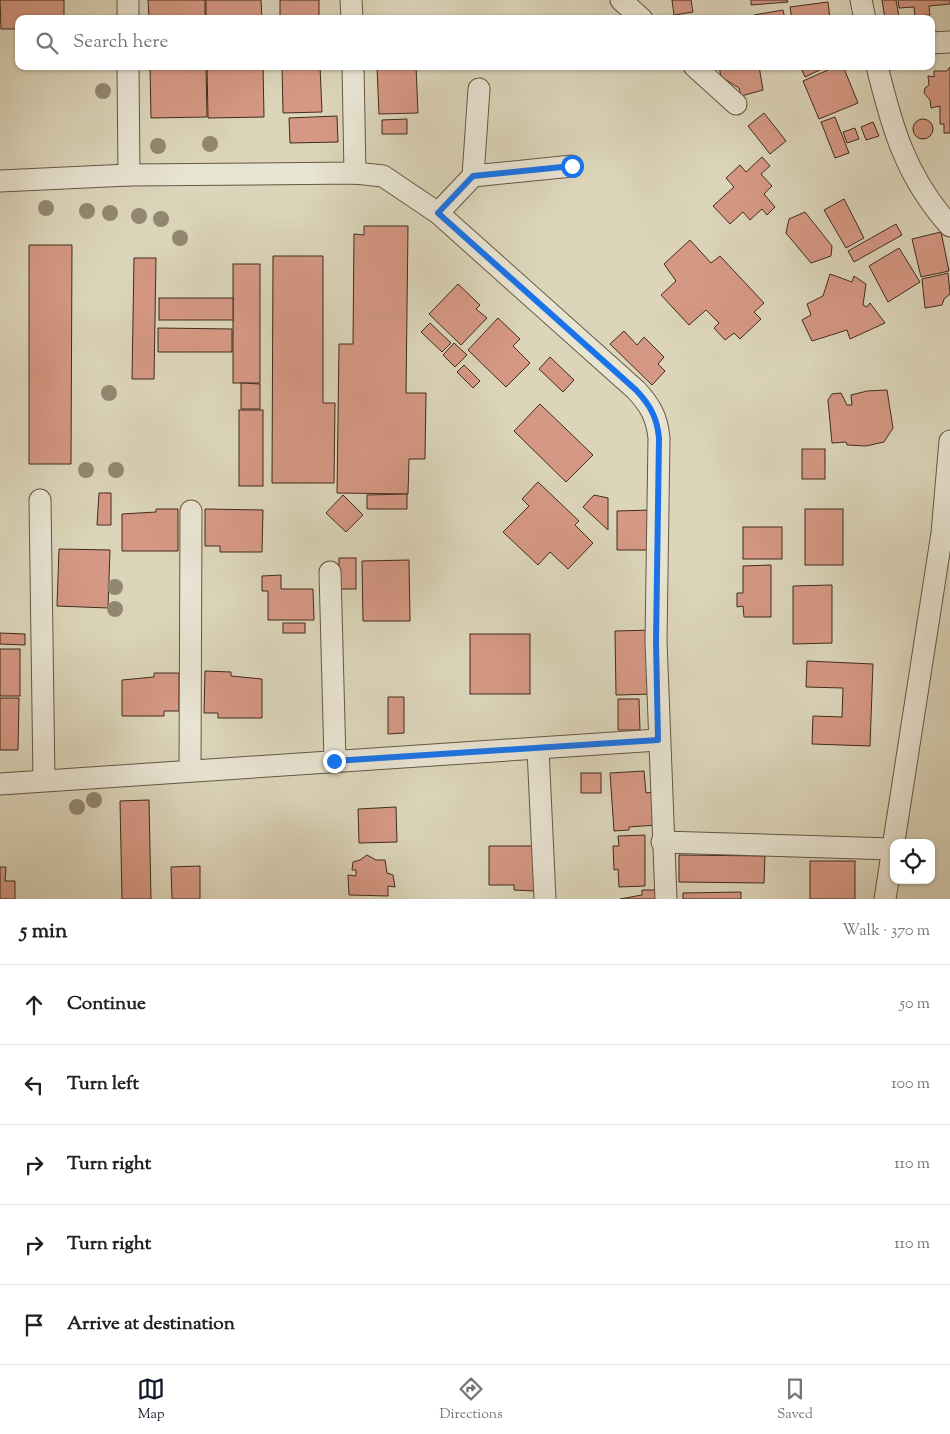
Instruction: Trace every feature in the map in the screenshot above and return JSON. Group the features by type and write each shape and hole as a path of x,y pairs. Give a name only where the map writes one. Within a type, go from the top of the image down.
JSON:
{"street":[{"path":"128,0 128,15"},
{"path":"351,0 352,15"},
{"path":"621,0 638,15"},
{"path":"861,0 865,15"},
{"path":"935,43 950,42"},
{"path":"128,70 129,175"},
{"path":"353,70 355,173"},
{"path":"698,70 736,104"},
{"path":"878,70 897,138 915,180 950,226"},
{"path":"438,213 473,176 479,89"},
{"path":"473,176 572,166"},
{"path":"0,181 129,175 355,173 384,176 438,213 636,390 650,406 658,423 659,438 656,641 658,740 666,899"},
{"path":"894,839 946,535 950,441"},
{"path":"40,500 44,780"},
{"path":"190,770 191,511"},
{"path":"330,572 334,761"},
{"path":"0,784 658,740"},
{"path":"538,749 545,899"},
{"path":"662,842 890,849"},
{"path":"885,899 890,863"}],"building":[{"path":"0,0 64,0 64,15 15,15 15,29 1,29"},
{"path":"148,0 205,0 205,15 149,15"},
{"path":"206,0 261,0 262,15 206,15"},
{"path":"280,0 319,0 319,15 280,15"},
{"path":"672,0 691,0 693,12 674,15"},
{"path":"751,0 787,0 788,2 751,5"},
{"path":"882,0 896,0 899,15 884,15"},
{"path":"898,0 950,0 950,4 929,6 930,15 915,15 914,7 899,8"},
{"path":"828,2 830,15 791,15 790,7"},
{"path":"783,10 784,15 754,15"},
{"path":"950,67 950,133 944,133 944,124 940,124 940,106 931,108 930,100 924,93 925,88 929,85 928,76 934,77 934,71 947,71"},
{"path":"150,70 206,70 207,117 151,118"},
{"path":"207,70 263,70 264,117 208,118"},
{"path":"282,70 320,70 322,112 283,113"},
{"path":"377,70 416,70 418,113 379,114"},
{"path":"720,70 760,70 763,90 741,96 739,88 721,77"},
{"path":"802,70 820,70 805,77"},
{"path":"828,70 845,70 858,103 819,119 803,81"},
{"path":"764,113 786,141 770,154 748,126"},
{"path":"337,116 338,142 290,143 289,118"},
{"path":"835,117 849,153 835,158 821,122"},
{"path":"407,119 407,134 382,134 382,120"},
{"path":"923,119 930,122 933,129 930,136 923,139 916,136 913,129 916,122"},
{"path":"873,122 879,136 866,140 861,127"},
{"path":"855,128 859,139 847,143 843,132"},
{"path":"762,157 770,166 761,174 772,186 764,194 775,207 767,215 762,209 750,220 743,212 730,224 713,206 734,187 726,178 740,165 746,172"},
{"path":"844,199 864,238 846,248 824,210"},
{"path":"805,212 832,246 831,256 811,263 786,233 789,219"},
{"path":"896,224 902,235 854,262 848,251"},
{"path":"364,226 408,226 406,393 426,393 425,459 409,459 408,494 337,493 339,344 353,344 354,234 364,235"},
{"path":"941,232 949,271 921,277 912,239"},
{"path":"690,240 711,263 720,256 764,303 754,312 761,319 740,339 734,333 725,340 714,328 719,323 706,310 689,325 661,295 676,281 664,264"},
{"path":"29,245 72,245 71,464 29,464"},
{"path":"899,248 920,282 888,302 869,266"},
{"path":"273,256 323,256 323,403 335,403 334,483 272,483"},
{"path":"134,258 156,258 154,379 132,379"},
{"path":"233,264 260,264 260,383 233,383"},
{"path":"948,273 950,294 944,299 942,305 925,308 922,279"},
{"path":"830,274 852,282 854,276 866,284 863,305 867,307 870,303 885,323 850,339 847,330 812,341 802,320 811,315 807,304 823,296"},
{"path":"458,284 480,305 476,309 487,318 461,345 429,314"},
{"path":"159,298 233,298 233,320 159,320"},
{"path":"498,318 520,339 513,346 530,363 506,387 468,350"},
{"path":"430,323 451,343 442,352 421,332"},
{"path":"158,328 232,329 232,352 158,352"},
{"path":"624,331 637,345 644,337 664,357 658,364 665,371 652,385 610,344"},
{"path":"454,343 467,355 455,367 443,355"},
{"path":"550,357 574,380 563,392 539,369"},
{"path":"464,365 480,381 473,388 457,372"},
{"path":"241,383 260,384 260,409 241,409"},
{"path":"887,390 893,428 884,442 866,446 847,445 846,442 832,443 828,400 832,394 841,393 847,405 852,405 851,395 867,391"},
{"path":"540,404 593,455 566,482 514,431"},
{"path":"239,410 263,410 263,486 239,486"},
{"path":"802,449 825,449 825,479 802,479"},
{"path":"538,482 579,521 575,525 593,543 568,569 550,552 538,565 503,532 529,506 522,499"},
{"path":"99,493 111,493 111,525 97,525"},
{"path":"407,494 407,509 367,509 367,495"},
{"path":"343,495 363,515 346,532 326,513"},
{"path":"594,495 608,498 608,530 583,507"},
{"path":"156,509 178,509 178,551 122,551 122,514 156,512"},
{"path":"205,509 263,510 262,552 220,552 220,546 205,546"},
{"path":"805,509 843,509 843,565 805,565"},
{"path":"650,510 650,550 617,550 617,511"},
{"path":"743,527 782,527 782,559 743,559"},
{"path":"59,549 110,550 108,608 57,606"},
{"path":"339,558 356,558 356,589 339,589"},
{"path":"409,560 410,621 363,621 362,561"},
{"path":"771,565 771,617 744,617 743,606 737,607 737,593 743,593 743,566"},
{"path":"281,575 281,589 313,589 314,620 268,620 268,591 262,591 262,576"},
{"path":"832,585 832,643 793,644 793,586"},
{"path":"283,623 305,623 305,633 283,633"},
{"path":"654,630 654,694 616,695 615,631"},
{"path":"0,633 25,634 25,645 0,644"},
{"path":"470,634 530,634 530,694 470,694"},
{"path":"0,649 20,649 20,696 0,696"},
{"path":"807,661 873,664 870,746 812,744 813,716 842,717 843,688 806,687"},
{"path":"205,671 231,672 231,676 262,679 262,718 218,718 218,713 204,713"},
{"path":"154,673 179,673 179,711 164,711 164,716 122,716 122,680 154,677"},
{"path":"388,697 404,697 404,733 388,734"},
{"path":"0,698 19,698 18,750 0,750"},
{"path":"618,699 639,699 640,730 618,730"},
{"path":"644,771 646,793 654,792 656,825 629,827 629,830 614,831 610,773"},
{"path":"581,773 601,773 601,793 581,793"},
{"path":"149,800 151,899 122,899 120,801"},
{"path":"396,807 397,842 359,843 358,809"},
{"path":"645,835 645,886 619,887 618,869 614,870 613,846 619,846 618,836"},
{"path":"489,846 534,846 534,891 514,890 514,885 489,885"},
{"path":"367,855 376,860 385,860 387,873 393,875 395,887 388,886 388,896 349,895 348,875 356,876 356,870 352,870 353,862"},
{"path":"679,855 765,856 764,883 679,882"},
{"path":"810,861 855,861 855,899 810,899"},
{"path":"200,866 200,899 172,899 171,867"},
{"path":"0,867 6,867 5,881 15,881 15,899 0,899"},
{"path":"642,890 660,890 661,899 620,899 642,895"},
{"path":"741,892 741,899 683,899 683,893"}],"route":[{"path":"334,761 658,740 656,641 658,423 650,406 636,390 438,213 473,176 572,166"}]}
